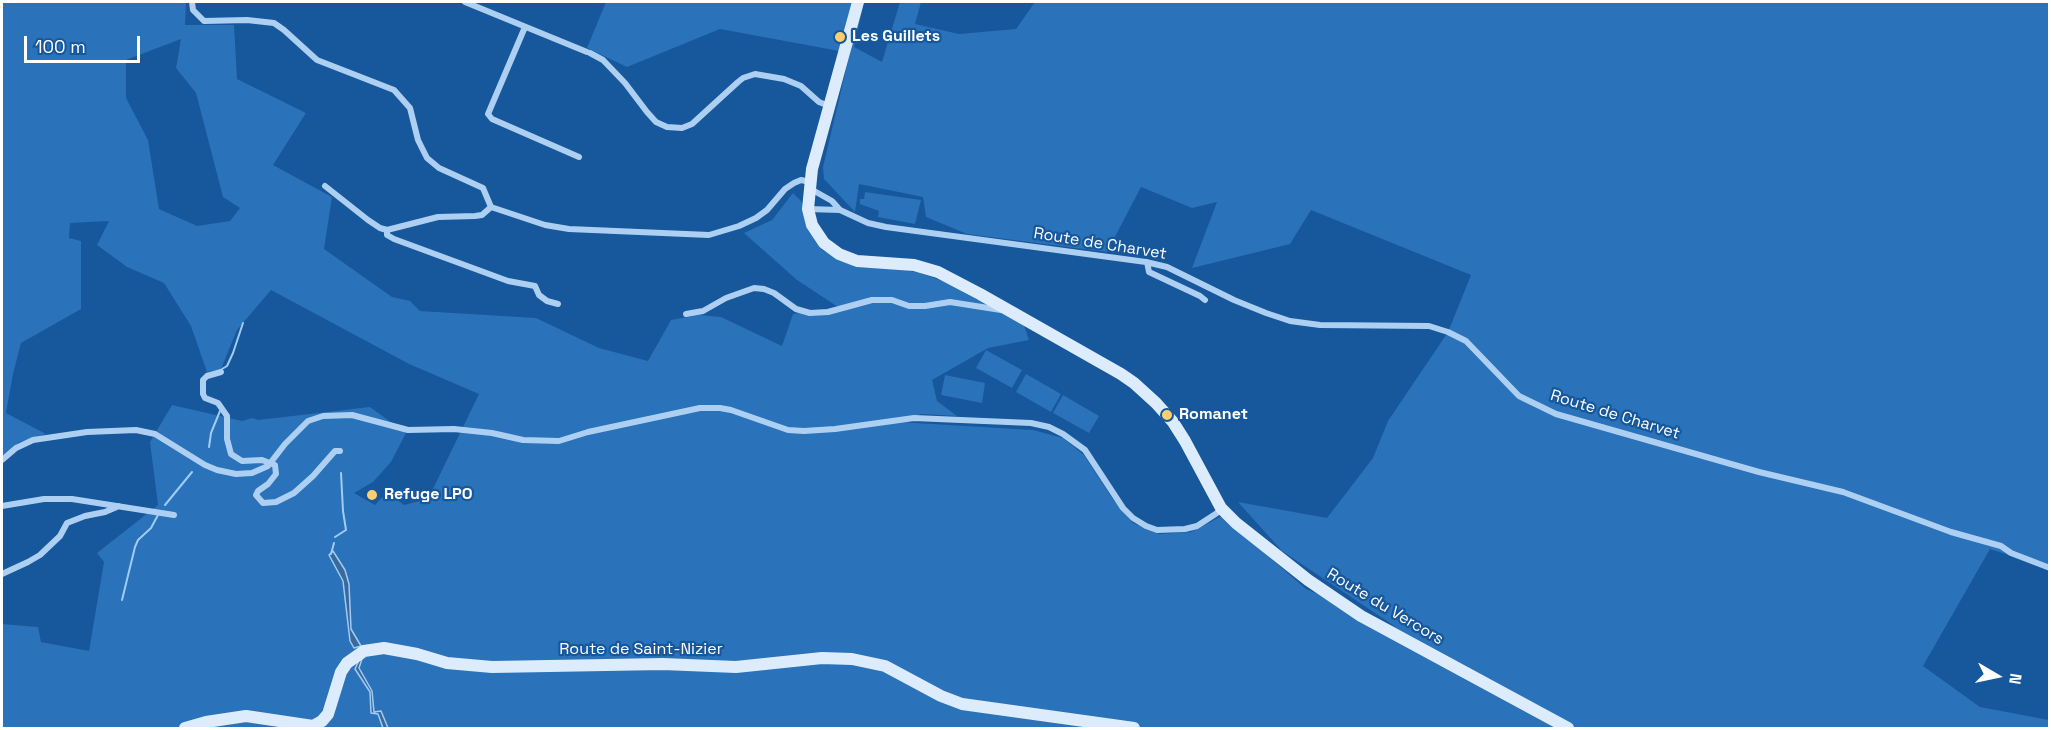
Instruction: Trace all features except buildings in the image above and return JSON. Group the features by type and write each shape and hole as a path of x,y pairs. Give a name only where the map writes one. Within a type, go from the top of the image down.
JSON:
{"main road":[{"path":"808,209 810,185 819,140 860,4"},
{"name":"Route du Vercors","path":"808,209 812,225 819,237 829,248 839,254 857,261 914,265 930,269 955,280 1134,383 1173,422 1221,508 1236,523 1337,601 1568,729"},
{"name":"Route de Saint-Nizier","path":"185,729 206,722 246,716 313,726 328,714 338,681 347,663 364,651 384,648 447,663 484,667 640,664 736,666 822,658 852,659 885,666 941,696 962,704 1134,729"}],"street":[{"path":"192,2 193,10 204,21 247,20 274,24 284,30 317,60 394,90 410,108 418,140 427,158 445,171 483,188 491,207 545,225 570,229 709,235 756,218 767,210 784,189 794,183 801,180 810,185"},
{"path":"465,2 603,60 652,117 667,127 682,128 692,124 743,78 755,74 784,79 801,86 819,102 829,106"},
{"path":"525,27 488,114 492,119 579,157"},
{"name":"Route de Charvet","path":"810,185 840,210"},
{"path":"325,186 368,220 387,230 438,217 482,215 491,207"},
{"name":"Route de Charvet","path":"808,209 840,210 868,223 886,227 1148,262 1167,267 1234,300 1290,321 1320,325 1429,326 1466,341 1519,396 1556,414 1759,472 1843,492 1951,532 2001,546 2011,553 2049,568"},
{"path":"387,230 387,235 394,239 508,281 535,286 539,295 547,301 558,304"},
{"path":"1148,262 1149,272 1205,300"},
{"path":"686,314 703,311 726,298 754,288 774,293 796,309 810,314 828,312 872,300 892,300 909,306 950,302 1011,312"},
{"path":"221,372 202,380 202,394 205,398 218,403 227,417 227,439 231,454 242,462 262,460 275,465 276,474 256,495 263,503 268,504 284,499 294,493 335,451 340,451"},
{"path":"2,459 16,448 33,440 118,429 155,434 205,465 226,473 252,474 268,466 308,421 323,416 352,415 408,430 454,429 492,433 523,440 558,441 588,432 700,408 720,408 739,412 788,430 804,431 914,418 1031,423 1049,427 1085,450 1123,508 1146,526 1156,530 1185,529 1197,526 1221,508"},
{"path":"2,506 72,499 174,515"},
{"path":"2,574 40,555 60,536 67,523 85,516 105,513 120,506"}],"shaded area":[{"path":"2,2 186,2 185,25 234,25 237,79 306,113 273,165 332,197 324,249 392,297 410,301 420,311 536,318 599,348 648,361 671,320 699,315 721,317 782,346 793,314 838,307 797,280 744,233 772,220 793,193 801,201 822,250 855,267 901,269 920,273 1018,308 1029,340 988,348 932,380 937,401 957,416 921,414 899,422 1033,430 1063,438 1084,455 1112,498 1133,523 1159,534 1191,532 1222,516 1306,589 1396,627 1282,551 1238,502 1327,518 1373,458 1388,421 1448,332 1471,275 1311,210 1290,244 1192,268 1217,202 1192,208 1141,187 1107,252 967,234 926,217 923,197 859,184 855,212 824,179 823,167 850,53 720,29 627,67 587,48 606,2 864,2 854,47 882,62 900,2 921,2 915,24 959,34 1016,29 1035,2 2049,2 2049,568 1990,549 1923,666 1980,707 2049,720 2049,728 2,728 2,624 38,627 41,642 89,651 104,562 97,553 158,505 150,442 172,405 242,421 252,418 258,420 370,407 406,433 391,462 373,482 354,493 375,505 387,492 404,505 428,499 479,394 409,364 271,290 237,330 221,369 207,372 191,326 164,283 127,267 97,245 109,221 70,223 69,238 81,241 81,309 21,343 6,413 46,434 19,442 2,456","holes":["181,39 176,68 196,93 223,197 240,208 230,221 197,226 159,209 148,140 126,98 126,60"]},
{"path":"865,192 921,200 915,224 878,217 879,211 860,204 860,199 864,199"},
{"path":"986,350 1022,370 1012,388 976,368"},
{"path":"1026,374 1061,394 1051,412 1016,392"},
{"path":"945,375 985,383 982,403 941,395"},
{"path":"1063,395 1099,416 1089,433 1053,413"},
{"path":"333,551 345,570 349,584 351,629 361,646 354,648 350,641 343,581 329,555"},
{"path":"363,656 359,668 372,691 374,712 381,711 388,728 383,728 378,714 371,713 370,692 355,669"}],"waterway":[{"path":"222,369 227,366 233,353 243,323"},
{"path":"209,447 211,433 220,411"},
{"path":"165,505 192,472"},
{"path":"335,537 346,530 341,473"},
{"path":"122,600 135,547 138,540 151,528 158,515"},
{"path":"331,554 334,543"}],"place":[{"name":"Les Guillets","path":"840,37"},
{"name":"Romanet","path":"1167,415"},
{"name":"Refuge LPO","path":"372,495"}]}
